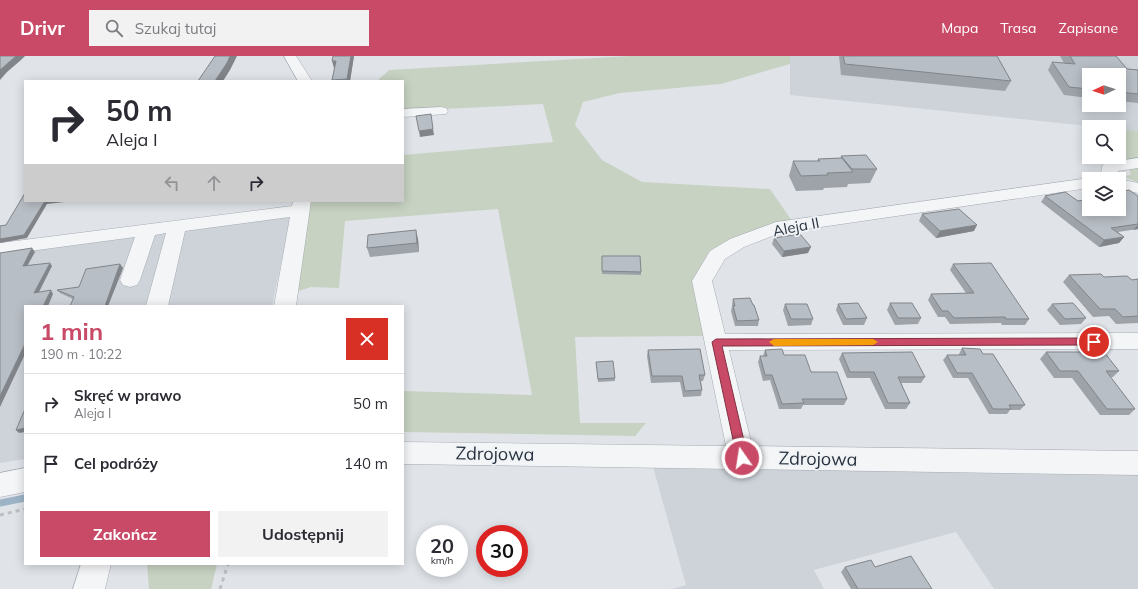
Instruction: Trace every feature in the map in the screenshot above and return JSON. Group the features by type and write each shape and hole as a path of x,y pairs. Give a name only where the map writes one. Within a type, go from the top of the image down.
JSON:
{"street":[{"path":"290,56 304,80"},
{"path":"404,113 441,111"},
{"path":"1110,172 1110,167 1138,163"},
{"name":"Aleja II","path":"742,458 702,280 716,255 737,243 776,228 1082,184"},
{"path":"1126,185 1138,188"},
{"path":"0,248 178,226 301,206 285,305"},
{"path":"157,305 178,226"},
{"path":"130,280 147,230"},
{"path":"716,342 1138,341"},
{"name":"Zdrojowa","path":"404,453 1138,463"},
{"path":"0,485 24,480"},
{"path":"89,589 96,565"}],"path":[{"path":"0,514 24,509"},
{"path":"220,589 228,565"}],"shaded area":[{"path":"790,56 1138,56 1138,131 1126,130 1126,120 1082,120 1082,125 790,95"},
{"path":"293,206 272,305 24,305 24,459 0,463 0,246"},
{"path":"653,467 1138,474 1138,589 994,589 956,532 814,570 824,589 671,589 686,585"}],"green space":[{"path":"630,56 790,56 790,64 721,84 620,93 583,102 575,125 602,160 642,182 770,189 792,221 732,239 709,253 694,279 705,336 575,337 580,423 646,423 635,436 404,432 404,391 532,395 498,209 345,221 339,288 311,287 296,292 308,202 404,202 404,155 553,142 543,104 404,111 404,80 378,80 389,70"},
{"path":"1126,130 1138,131 1138,183 1126,177 1131,175 1126,159"},
{"path":"147,565 217,565 211,589 149,589"}],"building":[{"path":"0,56 16,56 0,70"},
{"path":"215,56 230,56 216,80 199,80"},
{"path":"333,56 351,56 347,79 332,80 336,61 332,61"},
{"path":"843,56 997,56 1011,81 845,64"},
{"path":"1070,56 1116,56 1127,69 1138,70 1138,94 1126,93 1126,68 1082,68 1082,88 1069,87 1052,62 1075,64"},
{"path":"431,114 433,129 419,131 416,116"},
{"path":"866,155 877,169 852,169 841,156"},
{"path":"842,158 853,172 801,176 793,161 820,161 818,159"},
{"path":"1129,190 1138,196 1138,224 1111,228 1124,237 1104,240 1045,196 1065,192 1078,201 1082,200 1082,216 1126,216 1126,191"},
{"path":"24,195 24,202 44,202 24,235 0,239 0,226 6,225"},
{"path":"959,209 977,225 940,231 922,214"},
{"path":"416,230 417,243 367,248 368,235"},
{"path":"800,234 811,247 784,251 774,238"},
{"path":"32,248 23,266 50,263 34,293 51,290 44,305 24,305 24,346 0,396 0,253"},
{"path":"602,256 640,256 641,272 602,271"},
{"path":"991,263 1029,319 1006,319 1005,317 954,318 948,311 942,311 931,294 974,293 953,264"},
{"path":"120,264 105,305 70,305 74,297 57,290 79,287 86,269"},
{"path":"1101,274 1104,277 1127,276 1132,280 1138,279 1138,316 1123,317 1115,309 1100,309 1069,275"},
{"path":"750,298 759,320 737,321 733,306 735,306 733,299"},
{"path":"858,303 867,318 846,319 838,304"},
{"path":"890,303 912,303 921,318 898,318"},
{"path":"1073,303 1086,318 1065,319 1052,304"},
{"path":"785,304 807,304 813,319 791,319"},
{"path":"962,348 980,349 983,354 993,354 1025,405 1009,405 1011,409 993,409 972,373 957,373 947,355 966,355"},
{"path":"700,349 705,375 699,375 702,390 685,391 682,376 652,376 648,350"},
{"path":"782,349 784,355 805,355 811,372 837,372 847,399 802,399 804,403 782,404 772,375 765,375 760,356 767,356 765,350"},
{"path":"912,352 925,377 898,377 910,403 888,403 874,372 850,372 842,353"},
{"path":"1046,352 1104,352 1119,371 1106,371 1135,409 1107,409 1078,371 1060,371"},
{"path":"613,361 615,378 598,379 596,362"},
{"path":"24,411 24,428 16,430"},
{"path":"911,556 932,589 858,589 845,567 871,560 875,567"}],"waterway":[{"path":"0,503 24,498"}],"slow traffic":[{"path":"774,342 873,342"}],"route":[{"path":"742,458 716,342 1094,342"}]}
